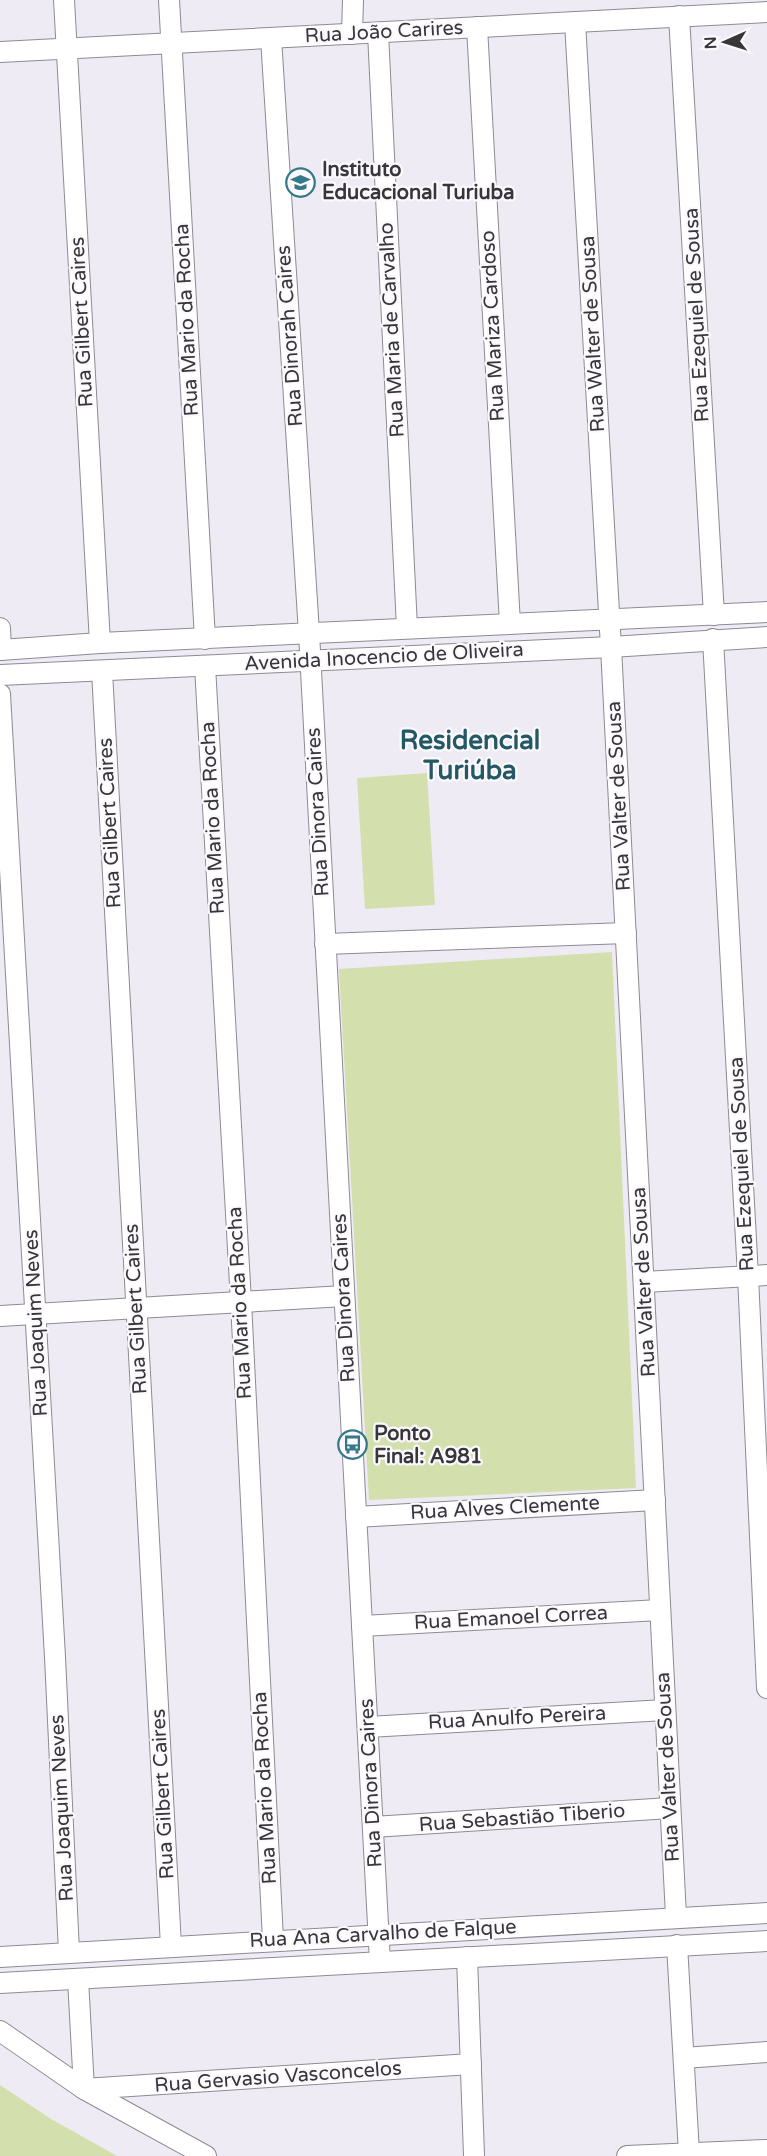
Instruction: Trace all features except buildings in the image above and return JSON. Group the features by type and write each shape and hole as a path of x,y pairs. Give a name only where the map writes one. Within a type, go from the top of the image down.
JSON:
{"street":[{"name":"Rua Gilbert Caires","path":"64,0 100,643"},
{"name":"Rua Mario da Rocha","path":"169,0 205,639"},
{"path":"352,34 353,0"},
{"name":"Rua João Carires","path":"0,52 767,12"},
{"name":"Rua Ezequiel de Sousa","path":"680,16 714,615"},
{"name":"Rua Walter de Sousa","path":"575,22 611,647"},
{"name":"Rua Mariza Cardoso","path":"477,27 510,624"},
{"name":"Rua Maria de Carvalho","path":"378,33 407,628"},
{"name":"Rua Dinorah Caires","path":"271,38 309,633"},
{"name":"Avenida Inocencio de Oliveira","path":"1,650 100,643 767,612"},
{"path":"0,628 1,650"},
{"name":"Rua Dinora Caires","path":"309,633 380,1962"},
{"name":"Avenida Inocencio de Oliveira","path":"0,675 611,647 767,637"},
{"name":"Rua Ezequiel de Sousa","path":"713,639 757,1276 767,1688"},
{"name":"Rua Valter de Sousa","path":"611,647 676,1916"},
{"name":"Rua Mario da Rocha","path":"205,666 241,1302 273,1940"},
{"name":"Rua Gilbert Caires","path":"102,671 171,1946"},
{"name":"Rua Joaquim Neves","path":"0,694 36,1314 69,1952"},
{"path":"325,944 626,933"},
{"path":"644,1281 757,1276"},
{"path":"0,1316 344,1296"},
{"name":"Rua Alves Clemente","path":"356,1517 655,1500"},
{"name":"Rua Emanoel Correa","path":"362,1626 660,1610"},
{"name":"Rua Anulfo Pereira","path":"368,1726 666,1710"},
{"name":"Rua Sebastião Tiberio","path":"373,1827 670,1808"},
{"name":"Rua Ana Carvalho de Falque","path":"0,1957 676,1916 767,1913"},
{"name":"Rua Ana Carvalho de Falque","path":"0,1983 767,1941"},
{"path":"677,1945 689,2153"},
{"path":"467,1957 474,2156"},
{"path":"78,1979 84,2089"},
{"path":"0,2031 84,2089 206,2156"},
{"path":"684,2058 767,2052"},
{"name":"Rua Gervasio Vasconcelos","path":"84,2089 471,2064"},
{"path":"627,2156 767,2150"}],"green space":[{"path":"427,773 435,905 365,909 357,778"},
{"path":"612,952 636,1488 369,1500 339,969"},
{"path":"0,2085 51,2119 117,2156 0,2156"}],"place":[{"name":"Instituto Educacional Turiuba","path":"301,182"},
{"name":"Ponto Final: A981","path":"353,1445"}],"district":[{"name":"Residencial Turiúba","path":"470,755"}]}
